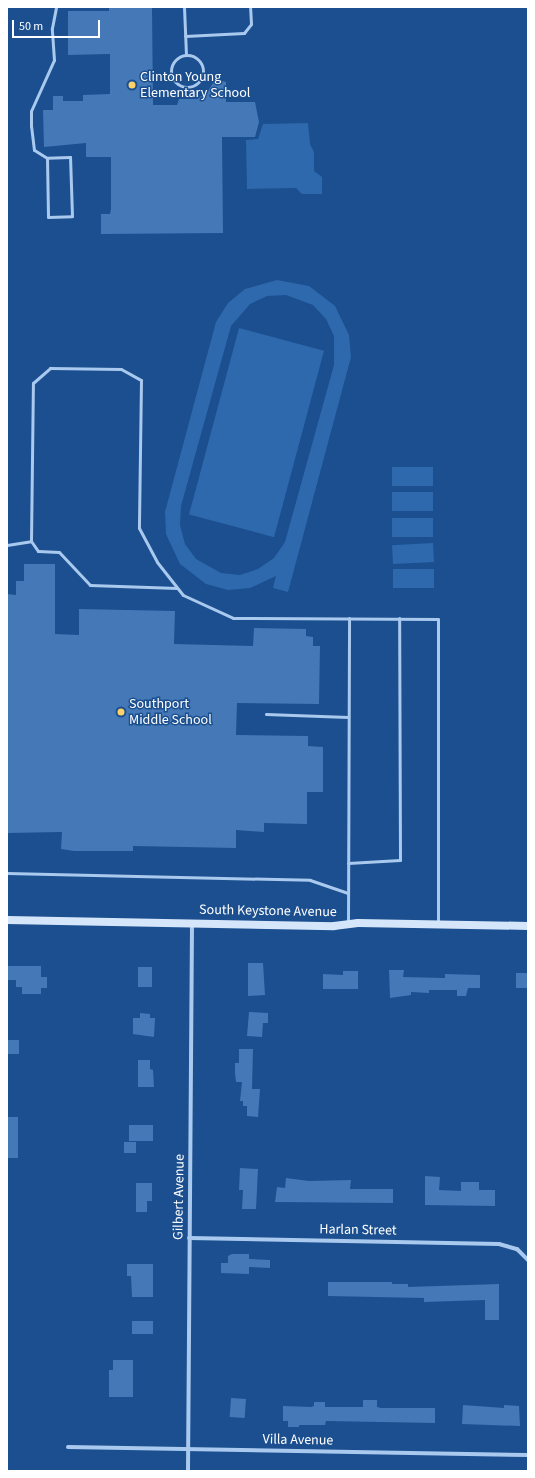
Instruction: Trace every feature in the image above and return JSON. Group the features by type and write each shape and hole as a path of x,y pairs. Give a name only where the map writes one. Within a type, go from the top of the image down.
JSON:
{"main road":[{"name":"South Keystone Avenue","path":"7,920 528,926"}],"street":[{"name":"Gilbert Avenue","path":"188,1471 192,923"},
{"name":"Harlan Street","path":"189,1238 499,1244 511,1246 523,1254 528,1260"},
{"name":"Villa Avenue","path":"68,1447 528,1455"}],"lane":[{"path":"47,158 48,217 72,216 70,157 47,158 34,150 31,111 54,60 52,28 56,7"},
{"path":"184,7 186,55"},
{"path":"185,36 244,34 251,24 250,7"},
{"path":"186,55 199,61 203,70 200,80 187,87 173,79 171,69 176,59 186,55"},
{"path":"177,588 90,585 59,552 38,551 31,541 33,383 50,368 121,369 141,380 139,528 157,562 183,595 233,618 438,619 438,925"},
{"path":"7,545 31,541"},
{"path":"348,924 349,618"},
{"path":"348,863 400,860 398,618"},
{"path":"266,714 348,717"},
{"path":"7,873 310,880 348,893"}],"shaded area":[{"path":"308,123 310,144 314,152 314,171 322,177 322,194 302,194 296,188 247,189 246,140 258,139 263,124"},
{"path":"277,280 309,286 335,306 349,335 351,357 288,592 273,588 276,576 250,588 228,590 206,584 180,564 166,534 165,512 216,322 228,303 245,289","holes":["286,295 313,305 326,319 334,336 334,365 285,542 274,558 258,569 240,575 221,573 196,559 185,544 180,525 181,506 231,326 250,304 267,296"]},
{"path":"239,328 324,351 274,537 189,514"},
{"path":"392,467 433,467 433,486 392,486"},
{"path":"392,492 433,492 433,511 392,511"},
{"path":"392,518 433,518 433,537 392,537"},
{"path":"433,543 434,562 393,564 392,545"},
{"path":"393,569 434,569 434,588 393,588"}],"building":[{"path":"109,7 152,7 153,105 177,105 179,99 197,99 207,92 216,79 226,82 226,102 255,102 259,122 255,137 222,137 223,233 101,234 101,214 110,214 111,209 111,157 86,157 86,143 44,147 43,110 53,110 53,96 63,96 63,101 83,101 83,95 110,94 110,54 68,55 68,11 109,11"},
{"path":"24,564 55,564 55,634 79,635 79,609 175,611 174,644 253,646 254,628 306,629 306,636 313,637 313,646 320,646 319,704 237,703 236,735 308,736 308,746 323,747 323,792 307,792 307,824 264,823 264,832 236,830 236,848 133,846 133,851 74,851 61,849 62,832 7,833 7,594 16,595 16,581 24,581"},
{"path":"248,963 263,963 265,995 248,996"},
{"path":"7,966 41,966 41,977 47,977 47,988 41,988 41,994 22,994 22,987 16,987 16,980 7,980"},
{"path":"138,967 152,967 152,987 138,987"},
{"path":"389,970 404,970 403,977 445,978 445,974 480,975 480,988 468,988 466,996 457,996 457,990 429,990 429,993 411,992 411,995 390,998"},
{"path":"343,971 358,971 358,989 323,989 323,974 343,975"},
{"path":"516,973 528,973 528,988 516,988"},
{"path":"249,1012 268,1013 268,1023 263,1023 262,1037 247,1036"},
{"path":"140,1013 150,1014 150,1018 155,1018 154,1037 133,1034 133,1018 140,1018"},
{"path":"7,1040 19,1040 19,1054 7,1054"},
{"path":"239,1049 253,1049 252,1089 260,1089 258,1117 247,1116 247,1106 243,1106 243,1101 240,1101 242,1082 236,1082 235,1073 235,1063 239,1063"},
{"path":"138,1060 150,1060 150,1069 153,1070 154,1087 138,1087"},
{"path":"7,1117 18,1117 18,1158 7,1158"},
{"path":"129,1125 153,1125 153,1141 129,1141"},
{"path":"124,1142 136,1142 136,1153 124,1153"},
{"path":"240,1168 258,1169 256,1209 242,1209 243,1190 239,1190"},
{"path":"425,1176 440,1177 439,1190 461,1191 461,1182 479,1182 479,1190 495,1190 495,1206 425,1205"},
{"path":"286,1178 309,1181 351,1180 350,1189 393,1189 393,1203 275,1202 277,1187 285,1188"},
{"path":"136,1183 152,1183 152,1201 147,1201 147,1212 136,1212"},
{"path":"232,1254 249,1254 249,1259 270,1260 270,1268 249,1267 249,1274 221,1273 221,1263 228,1263 228,1256"},
{"path":"127,1264 153,1264 153,1297 132,1297 131,1276 127,1276"},
{"path":"328,1282 392,1282 392,1284 408,1284 408,1287 499,1284 499,1320 485,1320 485,1300 424,1302 424,1298 328,1296"},
{"path":"132,1321 153,1321 153,1334 132,1334"},
{"path":"113,1360 133,1360 133,1397 109,1397 109,1370 113,1370"},
{"path":"231,1398 246,1399 245,1418 230,1417"},
{"path":"363,1400 377,1400 377,1407 381,1408 435,1408 435,1423 326,1421 325,1425 299,1425 299,1427 288,1427 288,1421 283,1421 283,1406 311,1407 314,1406 314,1402 325,1402 325,1407 363,1407"},
{"path":"463,1405 504,1408 504,1405 519,1406 520,1426 462,1424"}],"place":[{"name":"Clinton Young Elementary School","path":"132,85"},
{"name":"Southport Middle School","path":"121,712"}]}
